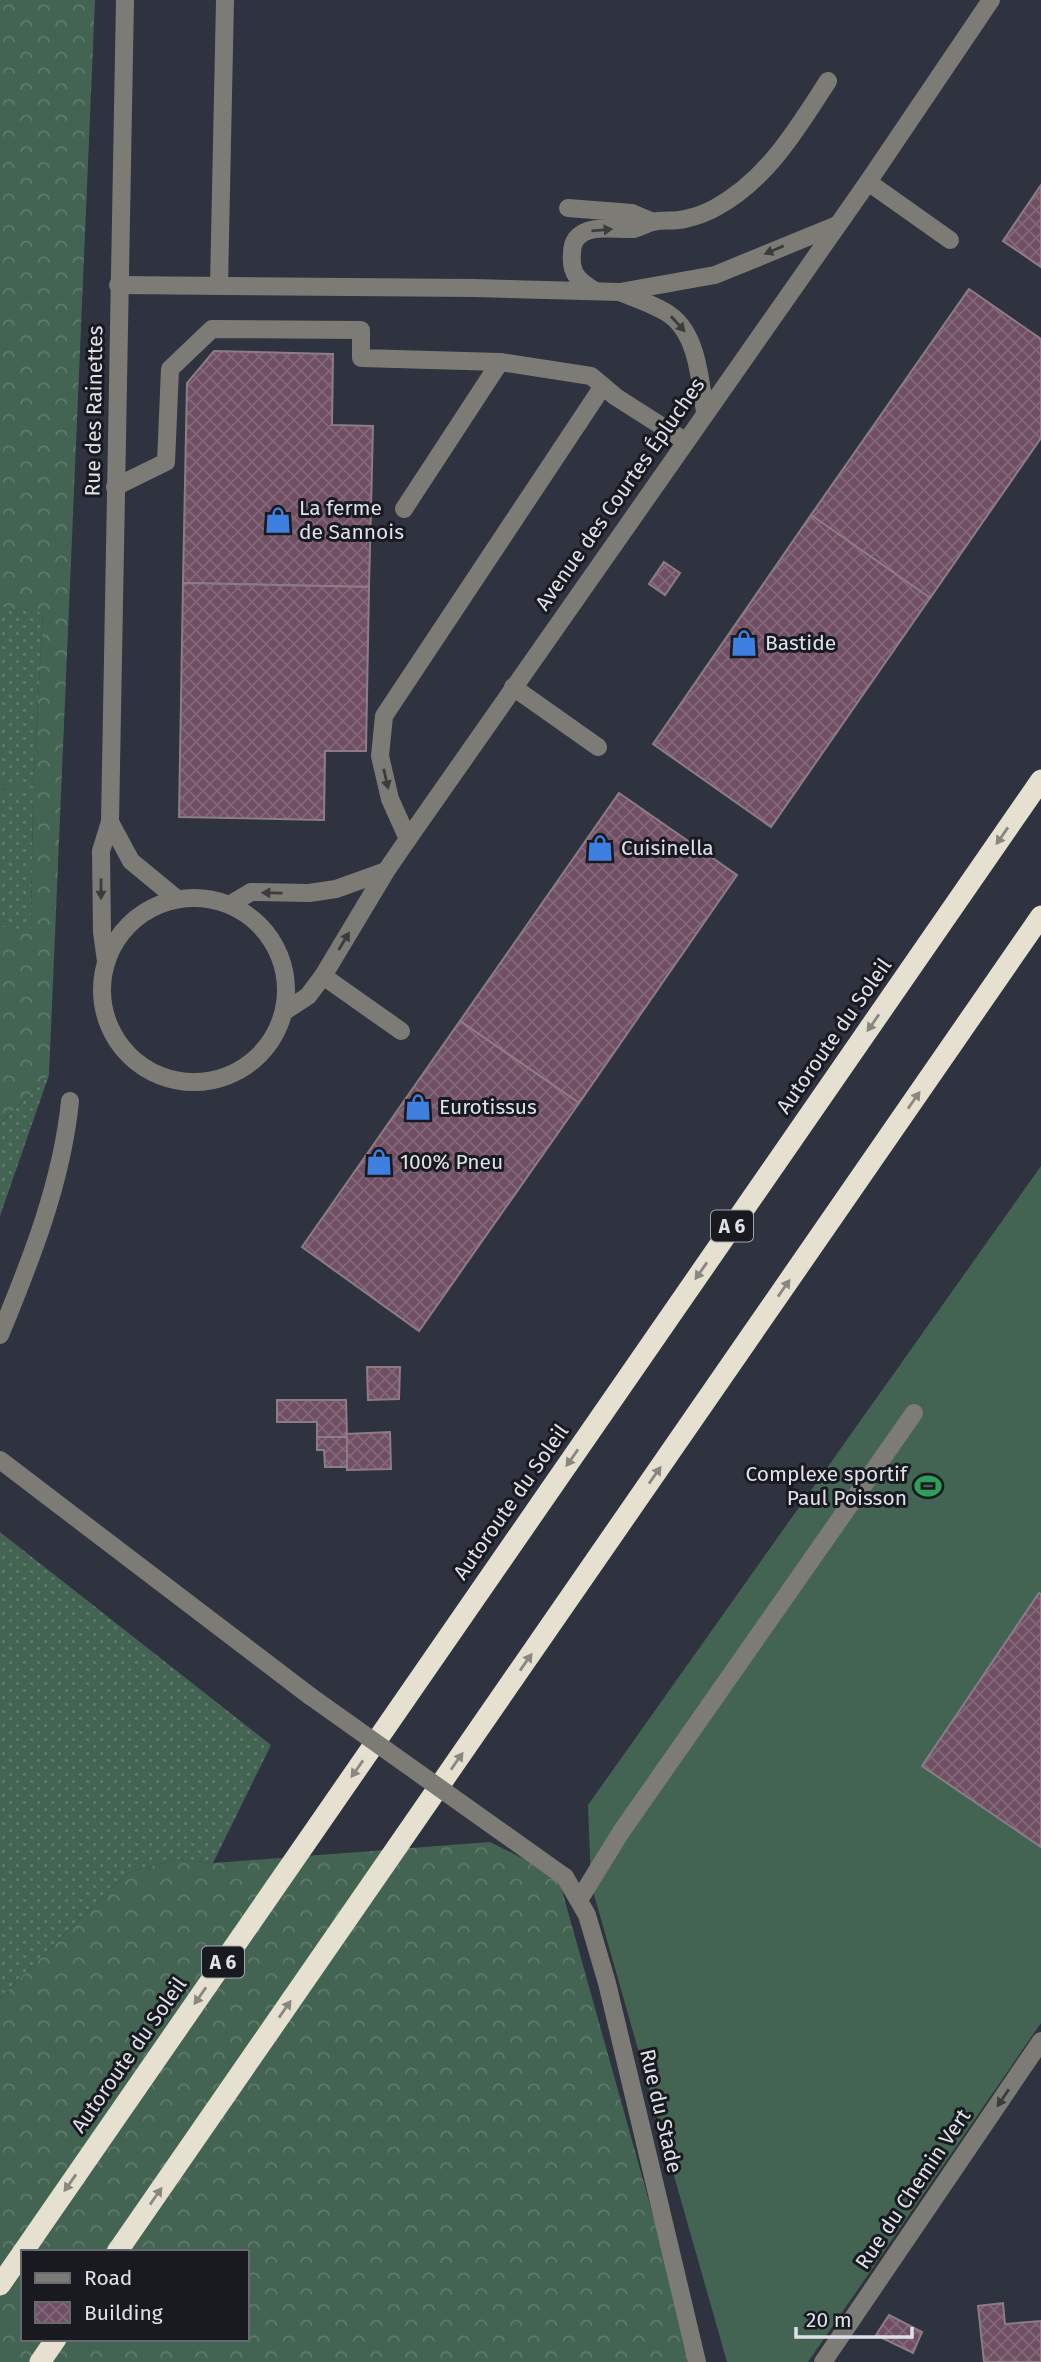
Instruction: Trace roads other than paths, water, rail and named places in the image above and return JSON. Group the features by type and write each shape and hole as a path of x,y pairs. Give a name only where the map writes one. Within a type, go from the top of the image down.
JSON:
{"highway":[{"name":"Autoroute du Soleil","path":"24,2250 1041,780"},
{"path":"118,2250 1041,916"},
{"name":"Autoroute du Soleil","path":"0,2285 21,2255"},
{"path":"40,2362 55,2341"}],"street":[{"name":"Rue des Rainettes","path":"106,961 102,932 101,851 110,822 125,0"},
{"path":"219,286 225,0"},
{"name":"Avenue des Courtes Épluches","path":"285,1011 308,996 323,975 386,871 868,182 992,0"},
{"path":"594,291 579,281 573,273 572,247 577,237 599,229 635,229 653,222 684,219 714,209 742,190 769,166 828,81"},
{"path":"868,182 950,240"},
{"path":"568,208 632,213 653,222"},
{"path":"118,285 620,292 715,275 837,225"},
{"path":"620,292 669,315 684,328 698,368 705,412"},
{"path":"115,487 166,462 170,369 212,329 361,330 361,358 500,362 591,376 685,441"},
{"path":"404,509 500,362"},
{"path":"408,839 390,799 380,756 384,716 603,386"},
{"path":"513,687 598,747"},
{"name":"Rue des Rainettes","path":"110,822 131,861 177,899"},
{"path":"231,904 251,892 309,893 336,889 386,871"},
{"path":"205,897 231,904 258,922 277,948 287,979 285,1011 272,1041 251,1065 222,1079 190,1083 159,1076 132,1059 112,1033 104,1010 102,985 106,961 117,939 133,920 154,906 177,899 205,897"},
{"path":"323,975 401,1031"},
{"path":"0,1335 49,1204 66,1141 70,1101"},
{"path":"579,1900 621,1832 914,1413"},
{"name":"Rue du Stade","path":"0,1460 310,1696 565,1877 587,1915 607,1983 697,2362"},
{"name":"Rue du Chemin Vert","path":"823,2362 1041,2041"}],"place":[{"name":"La ferme de Sannois","path":"278,520"},
{"name":"Bastide","path":"744,643"},
{"name":"Cuisinella","path":"600,848"},
{"name":"Eurotissus","path":"418,1107"},
{"name":"100% Pneu","path":"379,1162"},
{"name":"Complexe sportif Paul Poisson","path":"928,1486"}]}
